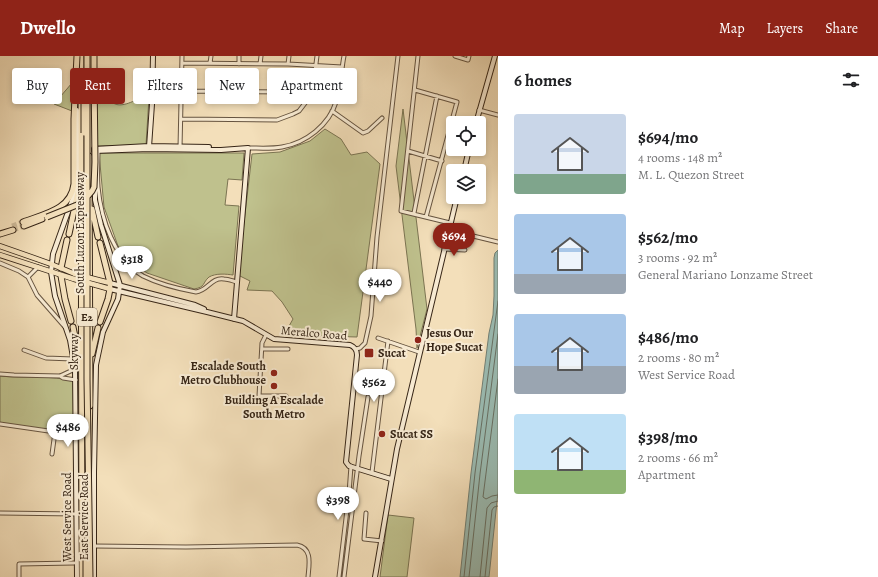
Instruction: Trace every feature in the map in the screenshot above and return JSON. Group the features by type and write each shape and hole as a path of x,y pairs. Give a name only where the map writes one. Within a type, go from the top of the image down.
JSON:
{"highway":[{"path":"76,56 74,184 72,194 69,200 60,208 24,224 82,203 92,191 95,180 93,56"},
{"name":"South Luzon Expressway","path":"82,56 78,380 82,577"},
{"name":"Skyway","path":"82,56 86,577"},
{"name":"South Luzon Expressway","path":"88,56 90,184 90,577"},
{"name":"Skyway","path":"88,56 87,379 90,577"},
{"path":"68,234 78,193 81,167"},
{"path":"90,184 93,216 110,286 108,299 100,322"},
{"path":"0,231 13,228 0,234"},
{"path":"61,268 67,240"},
{"path":"60,276 71,321"},
{"path":"73,327 80,357 78,380"},
{"path":"90,379 93,350 98,328"}],"main road":[{"name":"West Service Road","path":"76,56 76,180 73,198 56,244 51,264 51,272 55,296 68,332 78,380 76,435 77,577"},
{"name":"East Service Road","path":"93,56 92,112 96,150 94,158 95,200 104,236 120,285 120,291 116,304 107,322 101,340 96,365 94,577"},
{"path":"149,148 153,56"},
{"path":"478,116 495,56"},
{"path":"96,150 149,148 247,148 233,318"},
{"path":"375,577 396,449 455,204"},
{"path":"0,246 61,268 74,277"},
{"path":"2,255 60,276 74,277 110,286"},
{"path":"38,267 40,260"},
{"path":"60,276 61,268"},
{"name":"Meralco Road","path":"110,286 120,285 196,305 208,312"},
{"name":"Meralco Road","path":"110,286 120,291 233,318 246,323 266,335 278,340 350,345 356,349 356,369 346,458 348,465 351,466"},
{"path":"351,466 391,479"}],"street":[{"path":"182,56 182,68"},
{"path":"210,63 211,56"},
{"path":"239,56 239,64"},
{"path":"260,64 261,56"},
{"path":"288,64 289,56"},
{"path":"316,68 317,56"},
{"path":"247,148 283,147 302,140 315,132 332,111 338,95 344,56"},
{"path":"356,349 360,348 365,343 371,316 377,237 398,56"},
{"path":"418,56 402,211 450,223"},
{"path":"455,56 469,58"},
{"path":"182,63 288,64 342,67"},
{"path":"415,90 457,102 454,116"},
{"path":"197,91 267,92"},
{"path":"414,213 437,96"},
{"path":"180,148 182,104"},
{"path":"181,119 277,120 283,119 299,111 305,104"},
{"path":"479,110 498,115"},
{"path":"332,111 363,133 368,131 382,118"},
{"path":"426,217 446,147"},
{"path":"96,150 98,186 102,207 113,242 126,262 137,272 150,278 196,292 202,291 213,281 218,279 224,278 236,281"},
{"path":"408,151 442,161"},
{"path":"448,233 467,237 469,234 498,242"},
{"path":"444,249 465,250"},
{"path":"2,255 6,266"},
{"path":"0,263 19,271 28,277 37,295 58,318 68,332"},
{"path":"28,277 38,267"},
{"path":"266,335 262,340 260,396 286,396"},
{"path":"378,338 419,352"},
{"path":"372,472 388,341"},
{"path":"262,349 288,349"},
{"path":"24,350 46,358 73,359"},
{"path":"60,376 75,369"},
{"path":"0,374 60,376 63,378 78,380"},
{"path":"344,577 357,469 368,397"},
{"path":"0,424 76,435"},
{"path":"52,454 55,432"},
{"path":"339,577 351,466"},
{"path":"0,513 77,514"},
{"path":"366,513 364,539 382,541"},
{"path":"94,546 175,547 297,545 302,546 308,554 310,560 308,577"},
{"path":"19,577 19,564 74,563"}],"green space":[{"path":"70,85 70,104 72,104 72,111 54,104 62,104 62,95"},
{"path":"133,101 133,104 149,104 146,145 96,146 96,104 122,105"},
{"path":"403,109 427,309 417,348 396,166"},
{"path":"325,129 341,139 351,155 367,152 380,164 357,337 284,335 293,319 282,302 272,291 247,290 250,281 238,275 252,154 280,152 310,141"},
{"path":"99,153 244,153 242,180 228,179 225,205 239,206 233,275 221,274 209,277 202,286 194,289 147,273 132,262 118,246 104,207"},
{"path":"0,376 47,377 75,382 74,434 0,423"},
{"path":"388,515 414,518 407,577 380,577"}],"water":[{"path":"498,250 498,492 489,577 460,577 471,473 489,333 493,315 494,258 495,253"}],"tunnel":[{"path":"12,226 23,222"},
{"path":"13,230 24,226"}],"place":[{"name":"Jesus Our Hope Sucat","path":"418,340"},
{"name":"Sucat","path":"369,353"},
{"name":"Escalade South Metro Clubhouse","path":"274,373"},
{"name":"Building A Escalade South Metro","path":"274,386"},
{"name":"Sucat SS","path":"382,434"}]}
